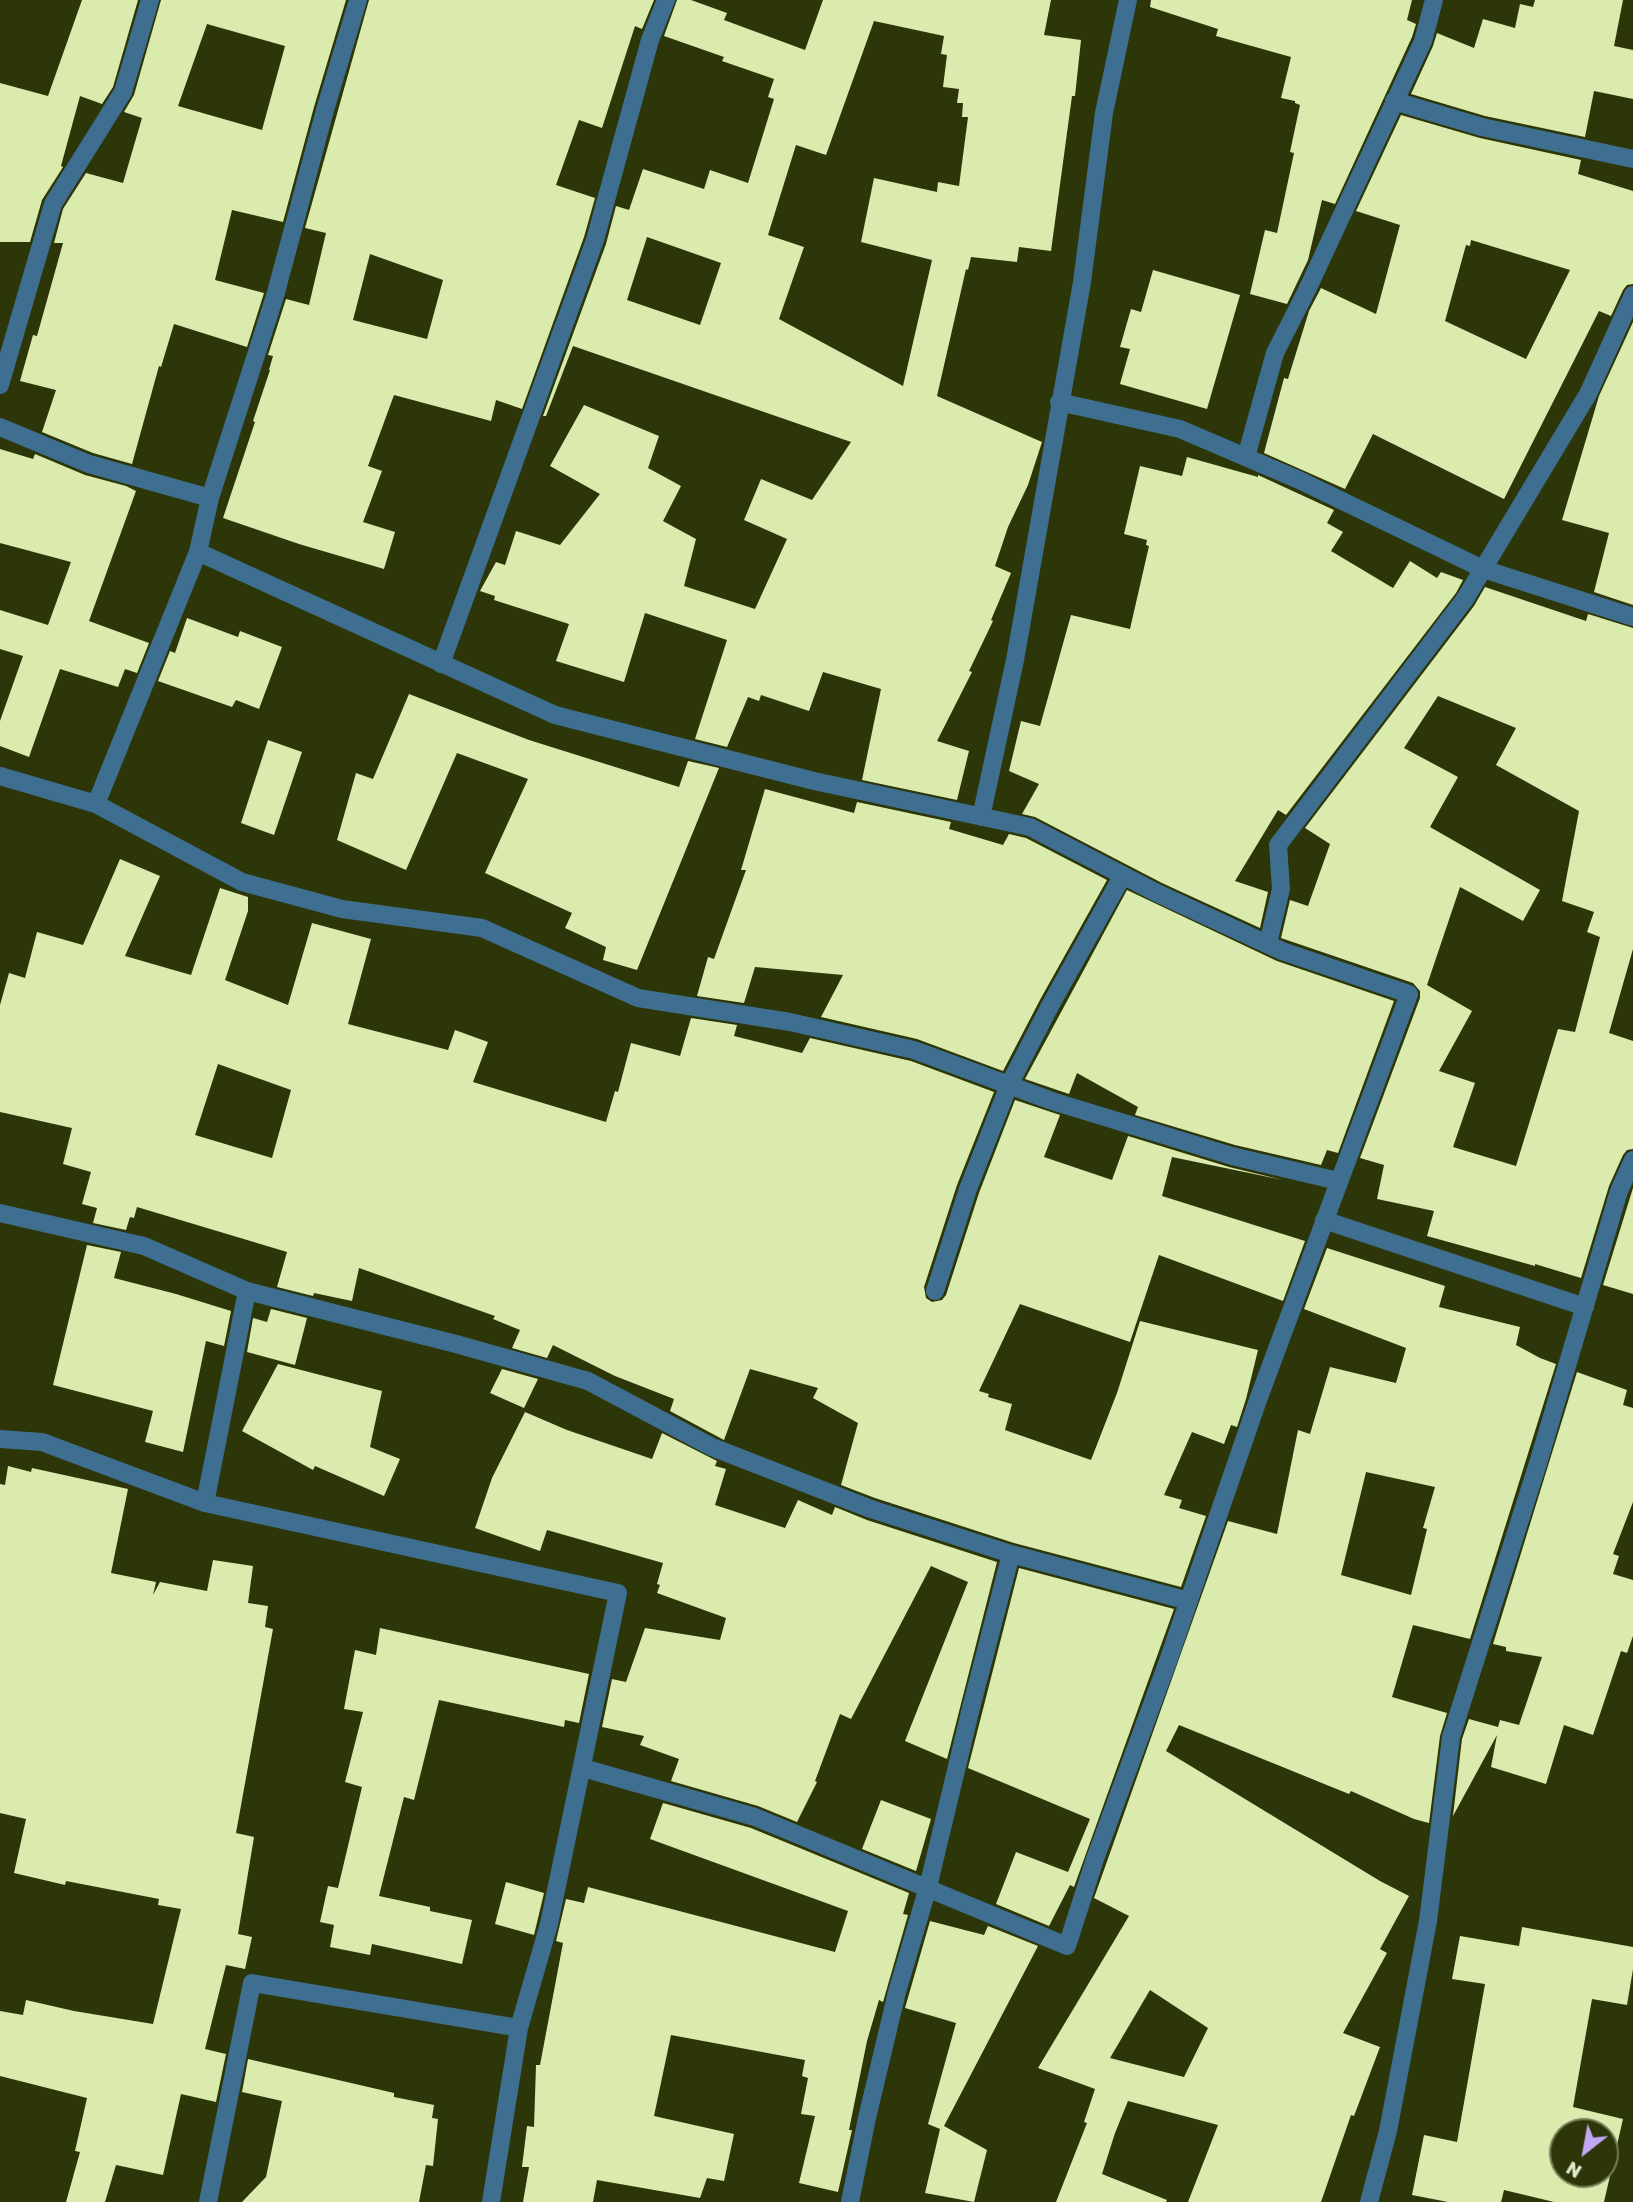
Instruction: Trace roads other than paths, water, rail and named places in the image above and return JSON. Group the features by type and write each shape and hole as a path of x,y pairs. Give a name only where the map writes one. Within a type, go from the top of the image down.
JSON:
{"street":[{"path":"0,385 53,204 123,92 150,0"},
{"path":"96,804 198,552 210,498 275,296 358,0"},
{"path":"441,664 595,240 650,40 666,0"},
{"path":"981,817 1015,660 1082,282 1104,113 1128,0"},
{"path":"1246,457 1275,353 1423,41 1434,0"},
{"path":"1394,101 1482,127 1633,159"},
{"path":"1268,943 1281,889 1278,845 1465,599 1588,394 1633,295"},
{"path":"1059,402 1180,429 1299,480 1483,569 1633,617"},
{"path":"0,427 89,464 210,498"},
{"path":"198,552 555,715 814,781 1030,827 1157,893 1282,951 1409,994 1258,1400 1189,1601 1095,1859 1067,1946 755,1817 583,1768"},
{"path":"0,776 96,804 242,883 342,909 482,928 638,998 790,1022 914,1050 1052,1101 1232,1156 1338,1181"},
{"path":"935,1291 968,1189 1009,1085 1123,875"},
{"path":"1374,2201 1428,1921 1451,1737 1619,1191 1633,1160"},
{"path":"0,1213 144,1246 247,1291 588,1381 712,1447 871,1509 1011,1554 1189,1601"},
{"path":"1324,1220 1585,1307"},
{"path":"205,1503 247,1291"},
{"path":"0,1439 42,1442 205,1503 618,1593 549,1924 519,2028 491,2202"},
{"path":"850,2202 897,1992 928,1888 1011,1554"},
{"path":"208,2202 252,1983 519,2028"}]}
